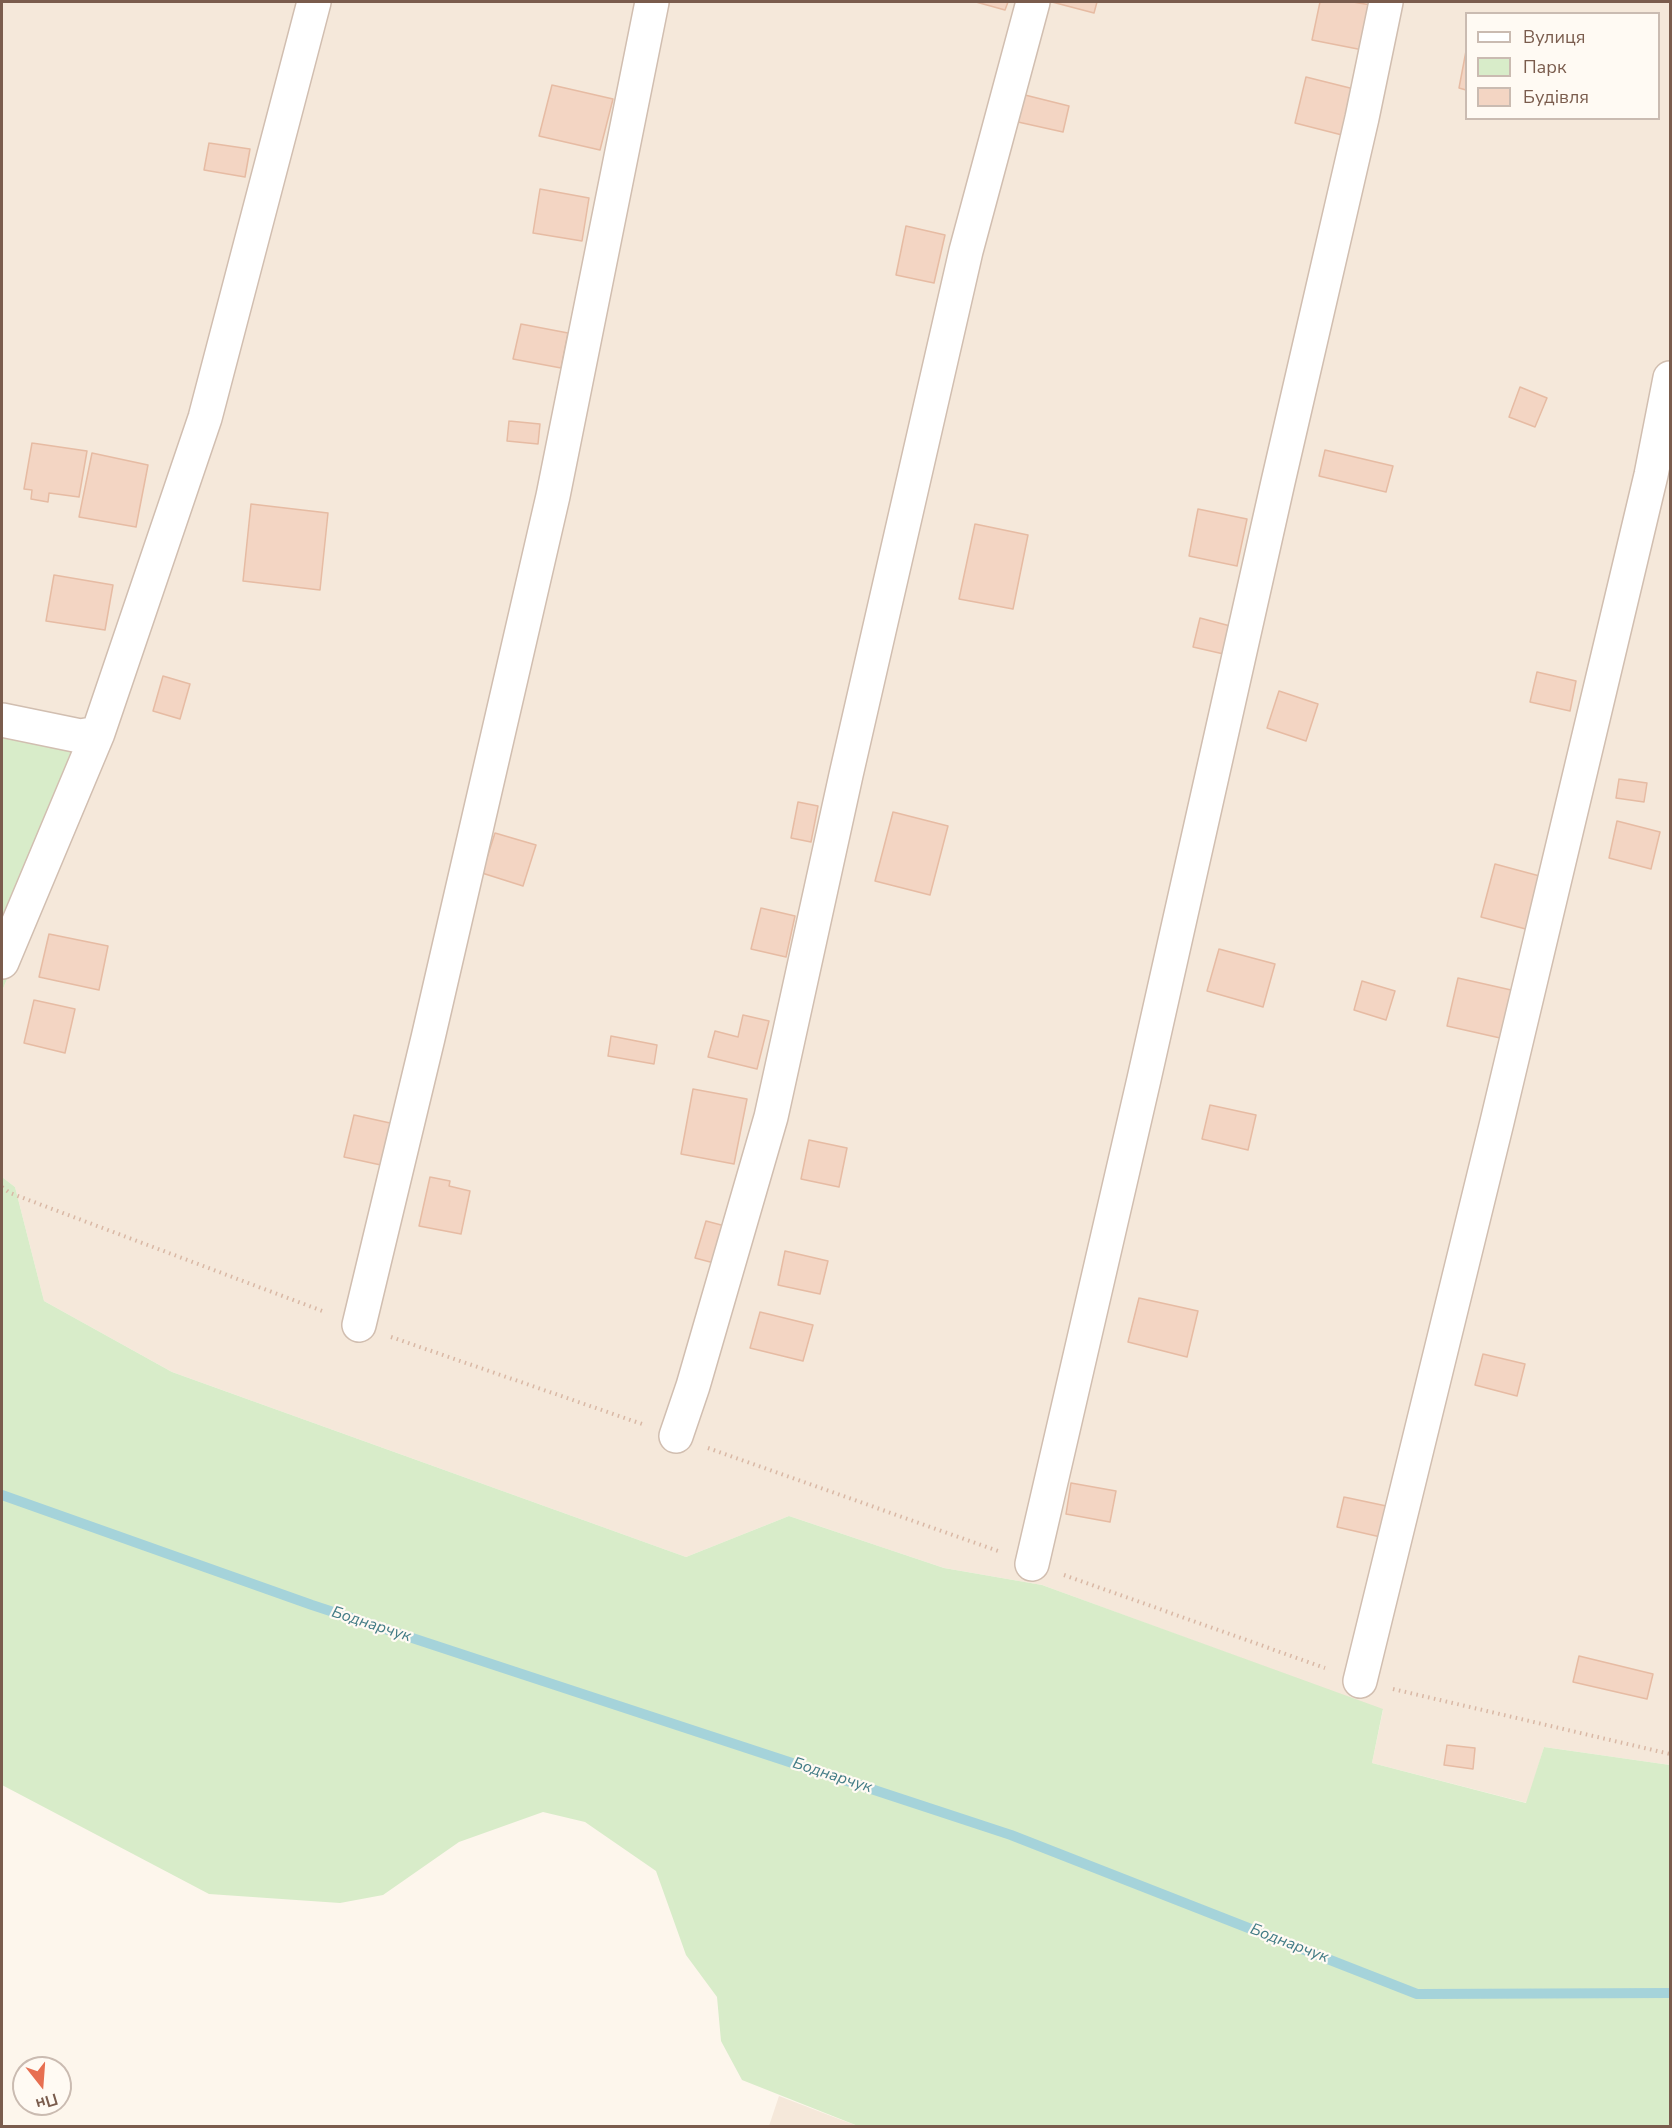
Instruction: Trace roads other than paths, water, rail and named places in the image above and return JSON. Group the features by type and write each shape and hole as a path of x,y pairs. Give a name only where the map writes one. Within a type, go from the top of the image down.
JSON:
{"street":[{"path":"2,962 98,733 205,418 314,2"},
{"path":"359,1325 553,496 652,2"},
{"path":"676,1436 693,1386 771,1118 846,775 966,251 1033,2"},
{"path":"1032,1564 1147,1067 1362,118 1386,2"},
{"path":"1360,1681 1508,1076 1651,475 1671,378"},
{"path":"2,720 80,736 98,733"}],"waterway":[{"name":"Боднарчук","path":"2,1495 312,1605 1011,1835 1417,1994 1670,1993"}]}
